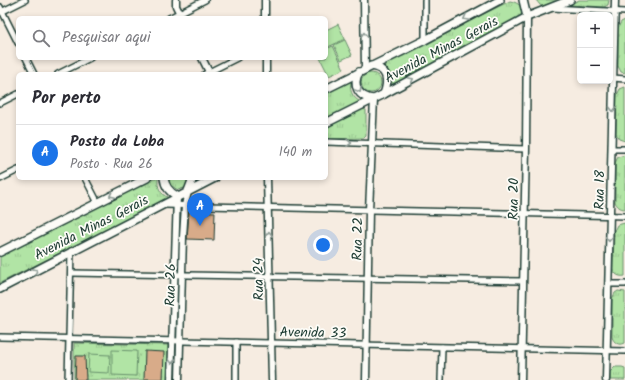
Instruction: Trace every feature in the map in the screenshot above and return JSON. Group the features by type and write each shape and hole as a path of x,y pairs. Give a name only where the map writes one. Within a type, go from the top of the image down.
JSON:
{"main road":[{"name":"Avenida Minas Gerais","path":"328,88 425,40 491,2 500,0"},
{"path":"523,0 527,18"},
{"name":"Avenida Minas Gerais","path":"328,122 527,18 570,0"},
{"path":"374,99 364,98 357,90 356,80 365,69 381,70 386,76 387,83 384,94"},
{"name":"Avenida Minas Gerais","path":"0,252 143,180"},
{"path":"165,180 168,190 178,196"},
{"path":"188,191 192,180"},
{"name":"Avenida Minas Gerais","path":"0,289 211,180"}],"street":[{"path":"16,39 1,10 25,0"},
{"path":"176,0 176,6 181,15 205,0"},
{"path":"265,0 266,16"},
{"path":"364,0 365,69"},
{"path":"425,0 425,40"},
{"name":"Rua 18","path":"613,78 615,0"},
{"path":"552,8 625,12"},
{"name":"Rua 20","path":"521,380 525,214 527,18"},
{"path":"27,60 33,72"},
{"path":"62,72 86,60"},
{"path":"203,60 208,72"},
{"path":"210,72 233,60"},
{"path":"266,60 266,72"},
{"path":"613,78 625,78"},
{"name":"Rua 18","path":"606,380 613,84"},
{"path":"0,103 16,95"},
{"name":"Rua 22","path":"366,380 369,210 374,99"},
{"path":"328,142 526,149"},
{"path":"612,149 625,149"},
{"path":"0,179 16,171"},
{"path":"86,180 98,203"},
{"name":"Rua 24","path":"267,180 272,380"},
{"name":"Rua 26","path":"179,380 183,237 185,206 188,191"},
{"name":"Rua 26","path":"171,380 178,196"},
{"path":"162,205 625,216"},
{"path":"176,237 183,237"},
{"path":"68,380 71,252"},
{"path":"71,273 523,281"},
{"path":"608,284 625,284"},
{"name":"Avenida 33","path":"0,337 625,351"},
{"path":"236,342 236,380"},
{"path":"441,380 442,347"}],"green space":[{"path":"536,0 565,0 546,8 540,5"},
{"path":"579,0 609,0 608,5 604,7 569,5"},
{"path":"510,1 520,6 523,15 392,87 390,74 380,65"},
{"path":"625,20 625,73 621,72 618,66 618,28 621,22"},
{"path":"338,24 345,39 328,47 328,29"},
{"path":"345,40 352,55 341,60 334,45"},
{"path":"333,46 344,69 329,76 321,60 328,60 328,48"},
{"path":"371,73 378,76 381,83 378,90 371,93 364,90 361,83 364,76"},
{"path":"352,79 350,86 353,96 361,102 328,119 328,91"},
{"path":"625,87 625,141 619,139 616,134 617,95 620,89"},
{"path":"362,109 366,110 366,136 364,138 328,139 328,125"},
{"path":"625,155 625,209 619,207 615,202 615,163 618,157"},
{"path":"150,180 158,180 160,190 169,198 0,283 0,256"},
{"path":"169,180 188,180 186,186 178,190 170,185"},
{"path":"625,223 625,276 621,276 616,274 613,269 614,231 617,225"},
{"path":"618,291 625,292 625,343 621,344 615,342 612,337 612,299"},
{"path":"74,343 168,345 168,380 74,380"},
{"path":"112,350 137,351 136,376 112,375"},
{"path":"89,354 110,355 109,373 88,372"},
{"path":"615,367 625,368 625,380 610,380 610,372"}],"building":[{"path":"189,211 215,212 214,240 187,239"},
{"path":"145,351 164,352 163,379 144,379"},
{"path":"76,356 85,356 86,380 75,380"}],"place":[{"name":"Posto da Loba","path":"200,226"}]}
